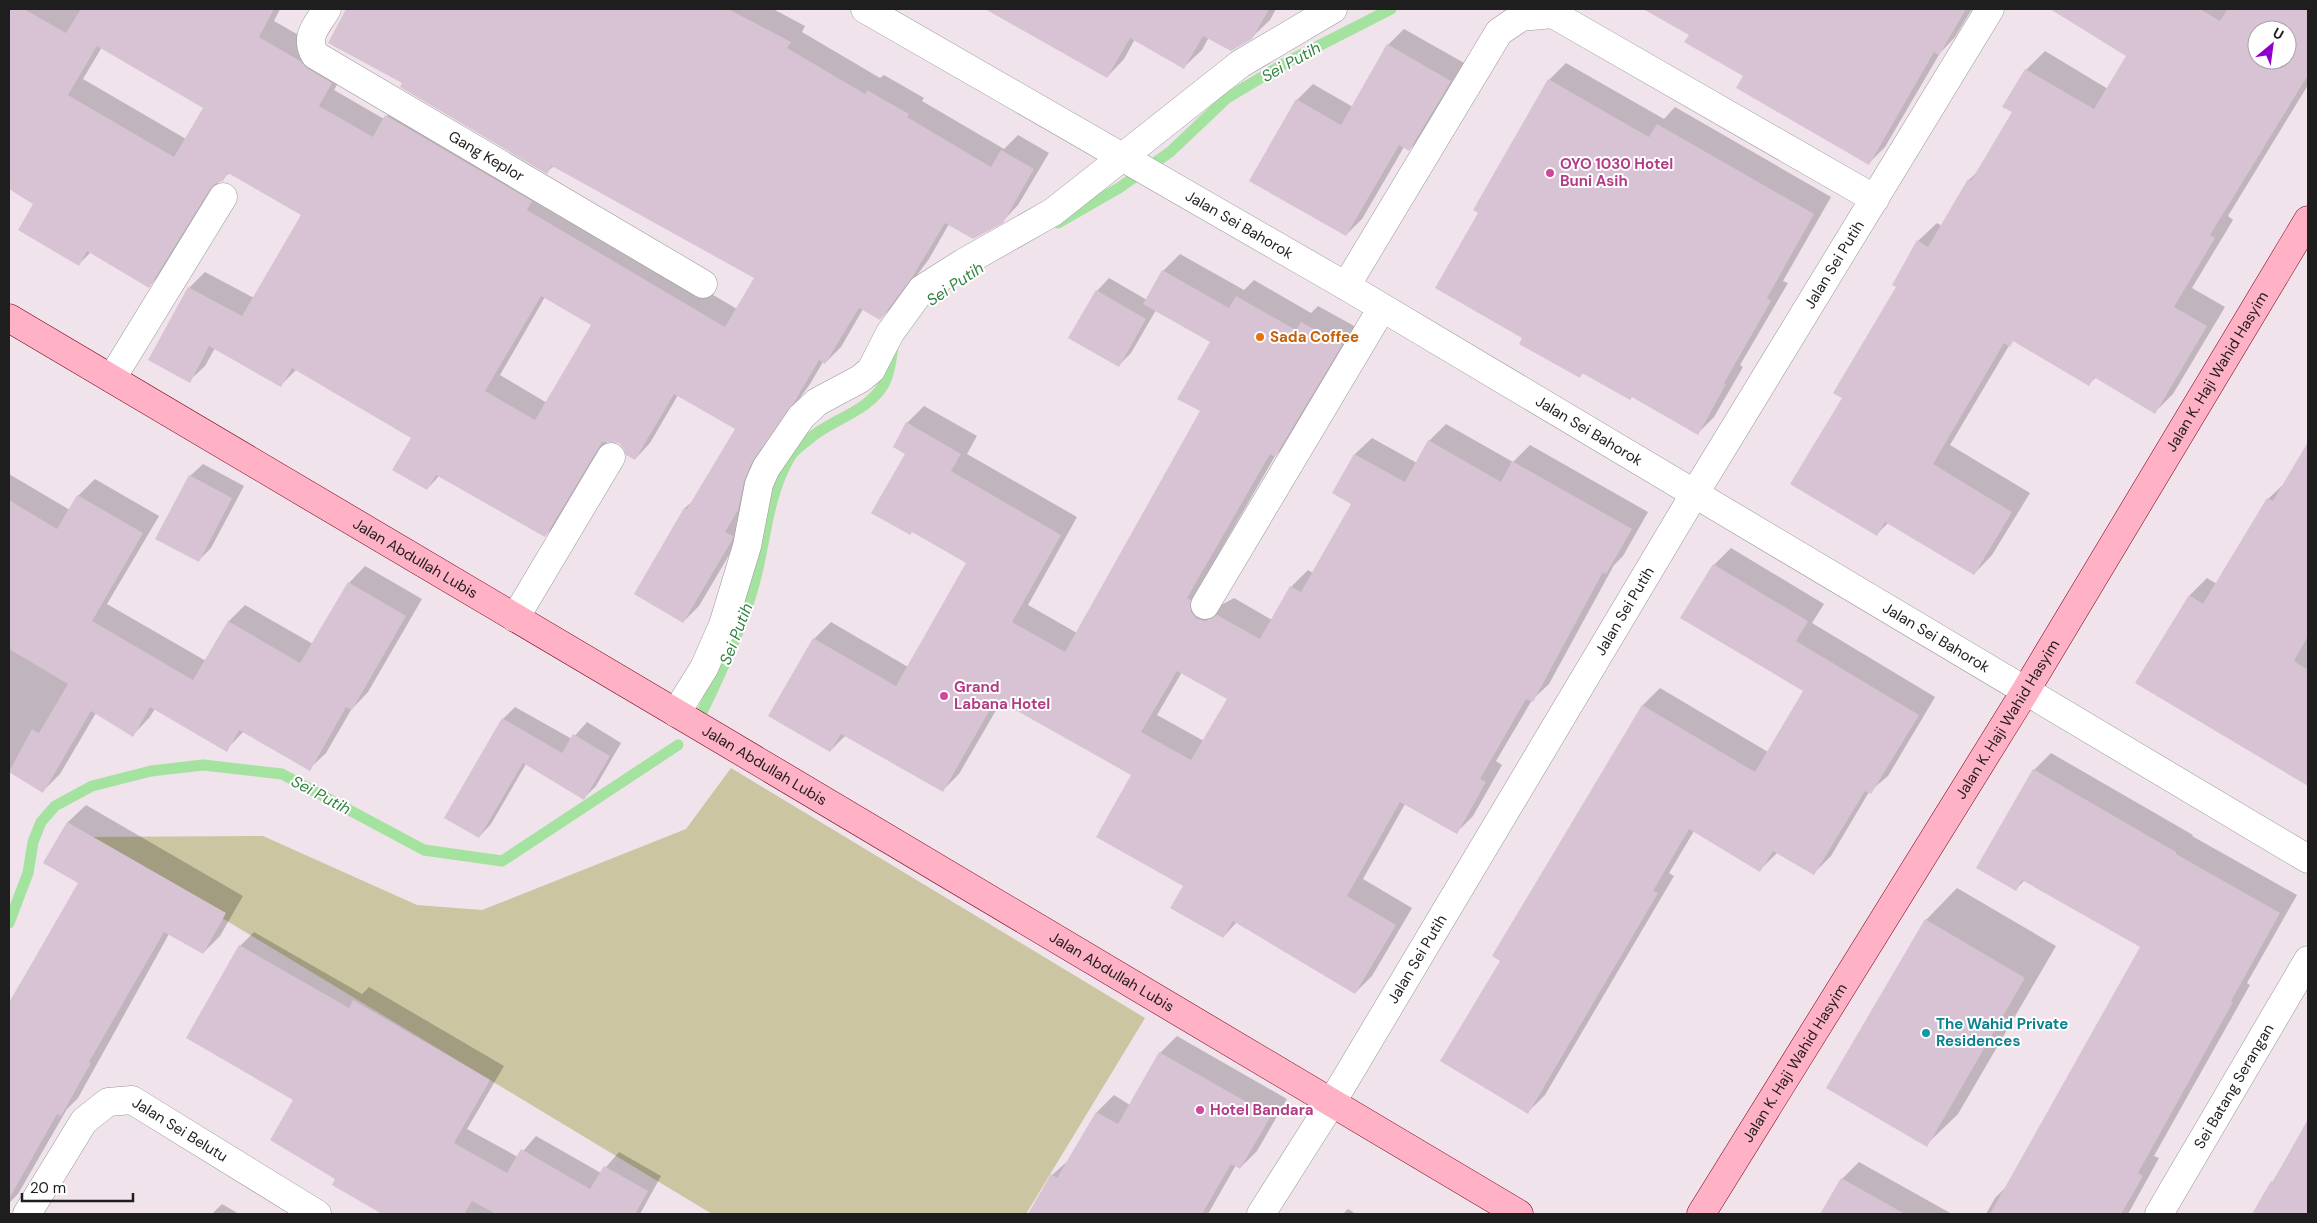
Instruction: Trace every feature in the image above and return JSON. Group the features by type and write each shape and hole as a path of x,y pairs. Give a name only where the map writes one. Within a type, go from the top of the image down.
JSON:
{"street":[{"name":"Gang Keplor","path":"327,9 309,37 310,46 315,55 703,284"},
{"name":"Jalan Sei Bahorok","path":"865,9 1158,176 1346,286 2308,859"},
{"path":"676,713 704,668 723,626 747,546 759,484 766,468 801,417 817,402 860,379 871,370 890,333 922,289 963,263 1053,212 1128,159 1240,64 1333,9"},
{"name":"Jalan Sei Putih","path":"1262,1214 1332,1102 1695,493 1990,9"},
{"path":"1346,286 1499,32 1521,17 1553,14 1875,199"},
{"path":"112,378 223,197"},
{"name":"Jalan K. Haji Wahid Hasyim","path":"1701,1214 2026,690 2308,220"},
{"path":"1205,605 1382,308"},
{"name":"Jalan Abdullah Lubis","path":"9,318 1518,1214"},
{"path":"515,618 611,457"},
{"name":"Sei Batang Serangan","path":"2159,1214 2308,960"},
{"name":"Jalan Sei Belutu","path":"27,1214 84,1121 108,1102 132,1100 317,1214"}],"shaded area":[{"path":"731,768 1145,1018 1026,1214 712,1214 88,837 263,836 417,905 482,910 686,829"}],"building":[{"path":"9,9 24,9 66,33 81,9 274,9 259,37 300,61 307,68 332,83 319,106 373,137 385,115 532,201 527,210 725,327 754,278 552,166 547,174 400,87 402,83 328,43 346,9 728,9 791,42 787,48 865,94 867,90 909,114 907,117 991,167 1001,150 1034,169 1003,223 973,239 945,223 913,276 880,320 859,308 825,364 819,360 795,401 752,462 744,481 738,510 725,532 733,536 732,540 683,623 634,594 684,508 687,509 735,429 674,394 635,460 626,455 619,443 602,442 545,537 436,475 427,490 392,470 411,438 292,368 281,387 209,346 190,383 148,360 188,287 242,316 301,215 228,173 223,181 216,183 210,189 149,288 87,251 79,266 18,230 33,204 9,189","holes":["97,46 203,108 174,157 68,95","541,296 591,325 535,420 485,391"]},
{"path":"985,9 1269,9 1252,39 1231,51 1203,36 1184,69 1130,38 1107,78"},
{"path":"1643,9 1966,9 1939,55 1934,52 1869,165 1736,88 1743,76 1684,42 1689,35"},
{"path":"2050,9 2200,9 2220,21 2228,9 2308,9 2308,75 2210,235 2215,238 2174,307 2207,326 2155,414 2094,377 2089,386 2013,341 2010,347 2004,343 1933,464 2012,512 1974,575 1885,522 1877,536 1790,484 1842,398 1833,393 1896,287 1892,285 1917,240 1928,247 1968,179 1971,181 2012,112 2002,107 2025,69 2094,109 2126,56"},
{"path":"1387,44 1451,81 1409,151 1399,145 1346,236 1249,181 1296,99 1341,125"},
{"path":"1548,79 1649,137 1657,124 1814,214 1767,298 1771,301 1724,383 1726,384 1698,435 1632,397 1630,400 1582,373 1580,378 1519,344 1522,338 1435,288 1478,213 1473,210"},
{"path":"1162,270 1229,308 1236,296 1296,330 1301,322 1342,345 1275,457 1270,454 1187,598 1191,600 1191,612 1197,619 1205,621 1217,615 1260,639 1290,586 1301,592 1351,504 1332,493 1354,454 1405,482 1428,440 1501,482 1512,461 1632,529 1606,574 1603,572 1533,702 1526,699 1480,779 1486,782 1457,834 1400,802 1347,896 1396,925 1355,994 1233,921 1223,938 1170,908 1183,886 1096,837 1131,775 996,699 943,792 841,734 830,752 768,716 813,638 896,686 966,563 912,532 910,535 871,513 905,454 893,447 906,422 961,454 951,471 1061,535 1012,622 1065,652 1200,411 1177,399 1210,342 1143,304","holes":["1177,671 1227,699 1191,760 1141,732"]},
{"path":"1096,290 1146,319 1119,367 1068,338"},
{"path":"2308,442 2308,636 2294,661 2308,670 2308,786 2135,683 2189,595 2203,604 2267,498 2273,501"},
{"path":"189,475 232,498 199,562 155,539"},
{"path":"77,495 143,533 92,621 193,680 228,621 300,663 348,582 406,616 352,710 346,707 310,771 239,730 227,752 150,707 133,737 91,711 43,793 9,772 32,729 39,733 68,684 9,649 9,500 57,529"},
{"path":"1713,564 1808,621 1796,641 1919,715 1871,794 1865,791 1814,875 1773,851 1760,872 1689,829 1653,891 1658,893 1528,1114 1440,1061 1500,961 1492,956 1642,705 1755,772 1803,691 1680,618"},
{"path":"502,718 562,753 573,734 610,756 584,800 523,763 479,838 444,818"},
{"path":"2033,769 2280,913 2138,1173 2143,1176 2121,1214 1990,1214 2140,947 2022,880 2016,891 1976,868"},
{"path":"67,822 226,913 203,954 164,932 89,1062 91,1063 61,1116 57,1114 9,1199 9,1003 78,883 43,863"},
{"name":"The Wahid Private Residences","path":"1925,919 2025,978 1927,1147 1826,1088"},
{"path":"239,945 349,1008 353,1000 490,1080 454,1143 507,1173 521,1149 590,1189 604,1166 648,1191 635,1214 496,1214 472,1201 464,1214 382,1214 332,1185 335,1179 270,1140 293,1100 186,1038"},
{"path":"1159,1052 1271,1116 1240,1169 1231,1164 1202,1214 1028,1214 1051,1174 1057,1178 1096,1112 1118,1124"},
{"path":"2308,1119 2308,1214 2252,1214 2271,1181 2273,1182"},
{"path":"1841,1178 1905,1214 1820,1214"}],"waterway":[{"name":"Sei Putih","path":"1058,223 1119,188 1170,152 1227,98 1287,62 1391,9"},
{"name":"Sei Putih","path":"703,710 743,619 757,571 771,505 782,473 790,457 818,432 869,402 877,394 888,375 893,347"},
{"name":"Sei Putih","path":"9,923 28,873 33,842 41,822 55,806 92,786 151,771 203,765 282,774 424,850 502,861 678,745"}],"place":[{"name":"OYO 1030 Hotel Buni Asih","path":"1550,173"},
{"name":"Sada Coffee","path":"1260,337"},
{"name":"Grand Labana Hotel","path":"944,696"},
{"name":"The Wahid Private Residences","path":"1926,1033"},
{"name":"Hotel Bandara","path":"1200,1110"}]}
